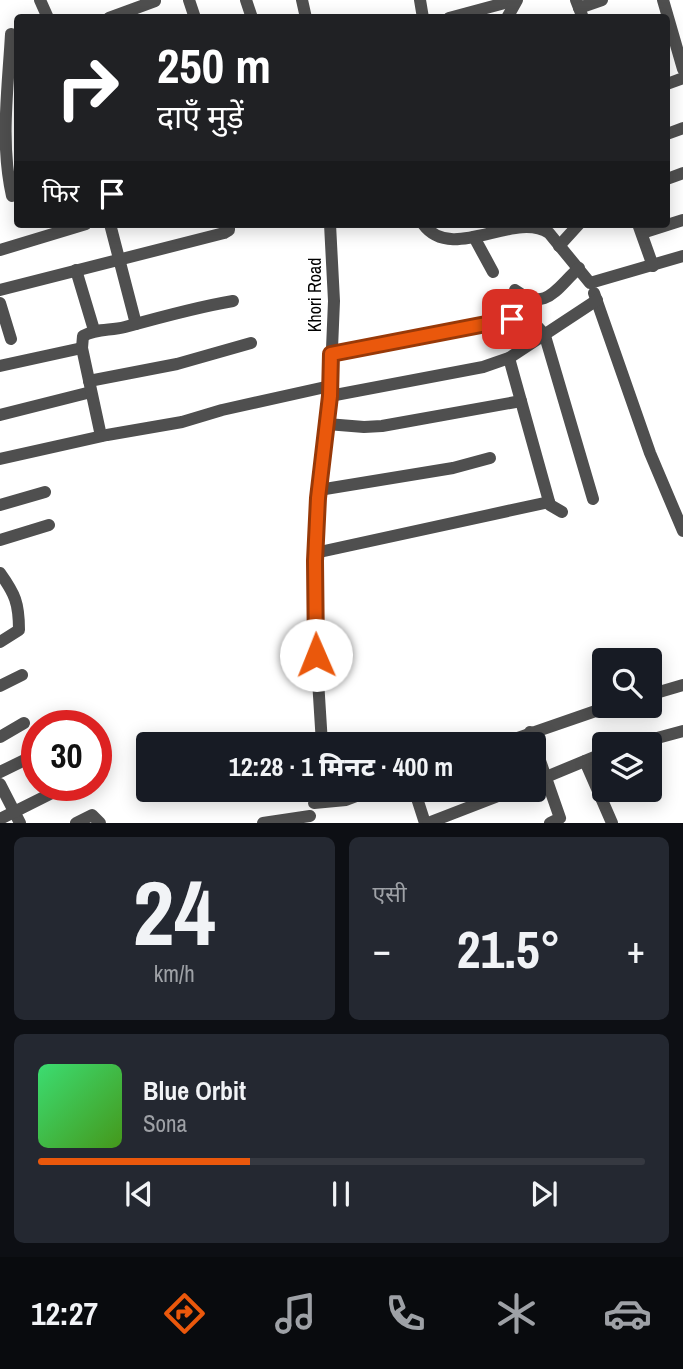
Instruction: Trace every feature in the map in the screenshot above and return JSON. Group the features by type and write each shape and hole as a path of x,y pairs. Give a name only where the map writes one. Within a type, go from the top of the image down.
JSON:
{"street":[{"path":"464,14 516,0"},
{"path":"579,9 602,0"},
{"path":"120,14 155,1"},
{"path":"670,30 683,69"},
{"path":"10,197 5,171 12,89 11,34"},
{"path":"0,250 73,228"},
{"path":"111,228 136,324"},
{"path":"0,290 223,233 229,228"},
{"name":"Khori Road","path":"321,732 315,644 316,553 319,490 330,391 334,265 330,228"},
{"path":"426,228 430,233 443,238 474,237 515,228"},
{"path":"543,228 590,283 650,453 683,531"},
{"path":"559,246 575,228"},
{"path":"640,228 653,266"},
{"path":"474,237 493,272"},
{"path":"590,283 683,256"},
{"path":"514,290 527,299 536,301 555,293 579,268"},
{"path":"76,270 94,330"},
{"path":"0,459 101,436 182,422 222,410 483,367 509,358 597,300"},
{"path":"101,436 82,348 83,337 94,330 121,328 233,301"},
{"path":"0,303 11,339"},
{"path":"331,354 528,318 545,336 593,499"},
{"path":"0,415 251,343"},
{"path":"0,366 82,348"},
{"path":"509,358 549,502 554,509 562,512"},
{"path":"327,424 382,426 521,401"},
{"path":"319,490 453,468 490,458"},
{"path":"0,505 45,492"},
{"path":"316,553 549,502"},
{"path":"0,540 49,525"},
{"path":"0,573 18,605 19,630 0,642"},
{"path":"0,600 12,592"},
{"path":"0,686 22,675"},
{"path":"662,691 683,685"},
{"path":"530,732 592,712"},
{"path":"0,737 21,725"},
{"path":"662,737 683,731"},
{"path":"546,777 592,758"},
{"path":"585,761 612,823"},
{"path":"0,772 21,762"},
{"path":"0,784 17,818"},
{"path":"546,794 557,821"},
{"path":"0,820 17,818 42,801"},
{"path":"262,823 310,814 341,802"},
{"path":"419,802 427,823 482,802"},
{"path":"76,823 92,815 100,823"}],"route":[{"path":"316,655 315,561 318,498 330,396 331,354 512,319"}]}
